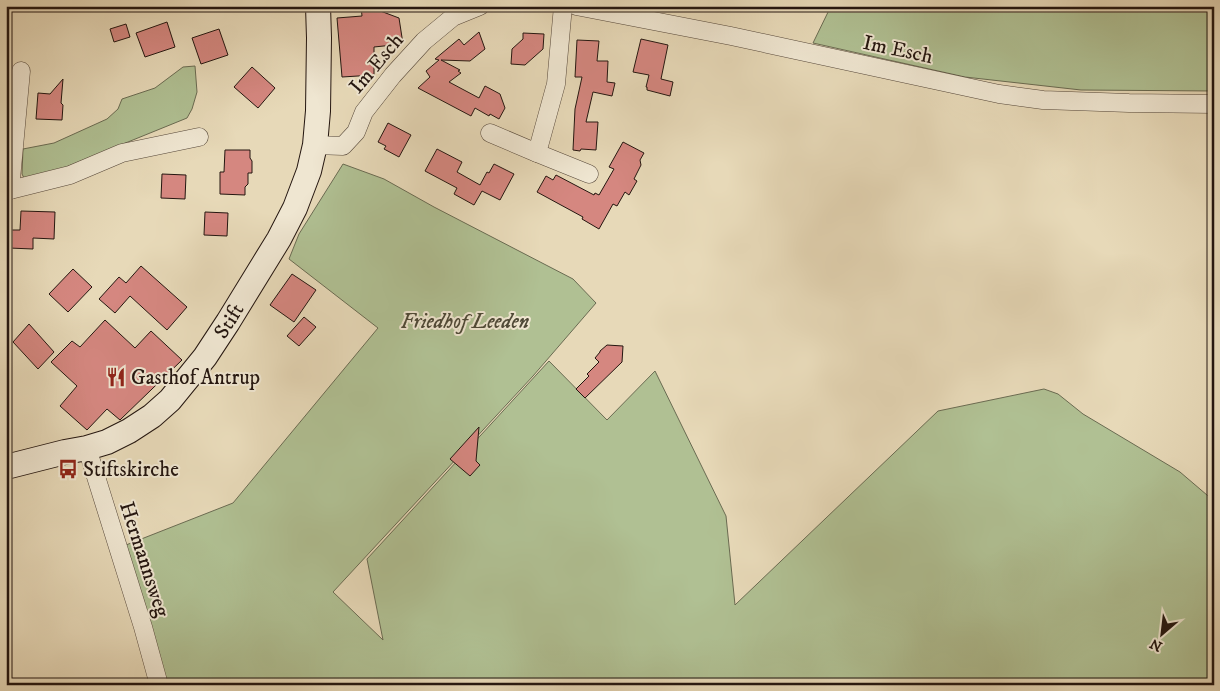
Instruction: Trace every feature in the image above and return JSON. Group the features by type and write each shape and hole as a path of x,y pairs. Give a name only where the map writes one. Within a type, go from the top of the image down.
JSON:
{"main road":[{"name":"Stift","path":"15,465 87,448 107,442 129,431 152,416 170,400 205,357 279,239 295,208 309,171 315,143 318,111 318,6"}],"street":[{"name":"Im Esch","path":"315,143 343,146 356,132 364,112 424,40 452,17 480,6"},
{"path":"537,153 556,84 563,6"},
{"name":"Im Esch","path":"576,6 732,36 1000,94 1043,100 1214,104"},
{"path":"22,71 8,190 70,175 122,153 199,137"},
{"path":"490,133 589,174"},
{"name":"Hermannsweg","path":"87,448 144,627 159,685"}],"green space":[{"path":"831,6 1214,6 1214,91 1081,90 965,77 813,43"},
{"path":"195,66 197,92 187,118 59,170 24,178 22,174 23,149 54,143 107,119 118,109 122,99 155,88 183,67"},
{"name":"Friedhof Leeden","path":"343,164 384,179 573,279 596,303 533,376 333,592 383,640 367,559 549,361 607,420 655,371 726,516 735,605 938,411 1044,389 1058,394 1083,414 1180,472 1214,501 1214,685 167,685 126,545 233,503 378,328 289,259 299,234"}],"building":[{"path":"361,6 367,6 399,18 403,44 374,47 374,75 342,77 337,18 362,16"},
{"path":"167,22 175,47 145,57 136,33"},
{"path":"126,24 130,37 114,42 110,29"},
{"path":"219,29 228,55 201,64 192,38"},
{"path":"479,32 485,49 470,61 441,60 460,70 458,71 461,73 449,82 479,98 485,86 500,94 505,108 499,119 475,108 471,116 418,88 430,77 426,71 439,60 435,59 459,39 464,45"},
{"path":"523,33 544,34 543,49 525,65 511,64 512,49 523,39"},
{"path":"641,39 668,45 661,79 673,82 670,96 647,90 649,75 633,72"},
{"path":"577,40 599,41 597,61 608,61 607,82 615,83 612,96 593,92 586,122 598,122 596,150 573,150 575,109 582,77 575,77"},
{"path":"252,67 275,88 258,108 234,87"},
{"path":"63,79 62,120 36,119 38,93 50,94"},
{"path":"388,123 411,135 399,157 384,149 386,146 378,142"},
{"path":"623,142 644,153 640,160 641,165 634,179 637,181 629,195 625,192 617,206 613,204 599,229 582,219 583,217 537,192 546,176 553,180 556,175 594,195 595,193 599,195 614,169 609,167"},
{"path":"437,149 462,162 457,172 480,185 494,164 514,174 500,200 482,191 474,205 454,194 457,188 425,171"},
{"path":"225,150 250,150 252,173 248,173 245,195 220,194 220,172 224,172"},
{"path":"162,174 186,175 185,199 161,198"},
{"path":"21,211 55,212 54,239 33,238 33,249 9,248 10,230 20,230"},
{"path":"205,212 228,213 227,236 204,235"},
{"path":"141,266 187,307 167,330 130,296 115,313 99,299 119,277 126,283"},
{"path":"73,269 92,287 68,312 49,294"},
{"path":"292,274 316,290 294,322 270,305"},
{"path":"304,317 316,327 299,346 287,336"},
{"name":"Gasthof Antrup","path":"105,320 135,348 151,331 182,360 120,420 107,409 87,430 60,406 77,386 51,362 72,341 80,347"},
{"path":"29,324 54,352 38,369 13,342"},
{"path":"607,345 623,346 622,362 585,398 576,389 599,362 595,358"},
{"path":"479,427 476,461 480,465 470,476 450,459"}],"place":[{"name":"Gasthof Antrup","path":"116,377"},
{"name":"Stiftskirche","path":"68,469"}]}
